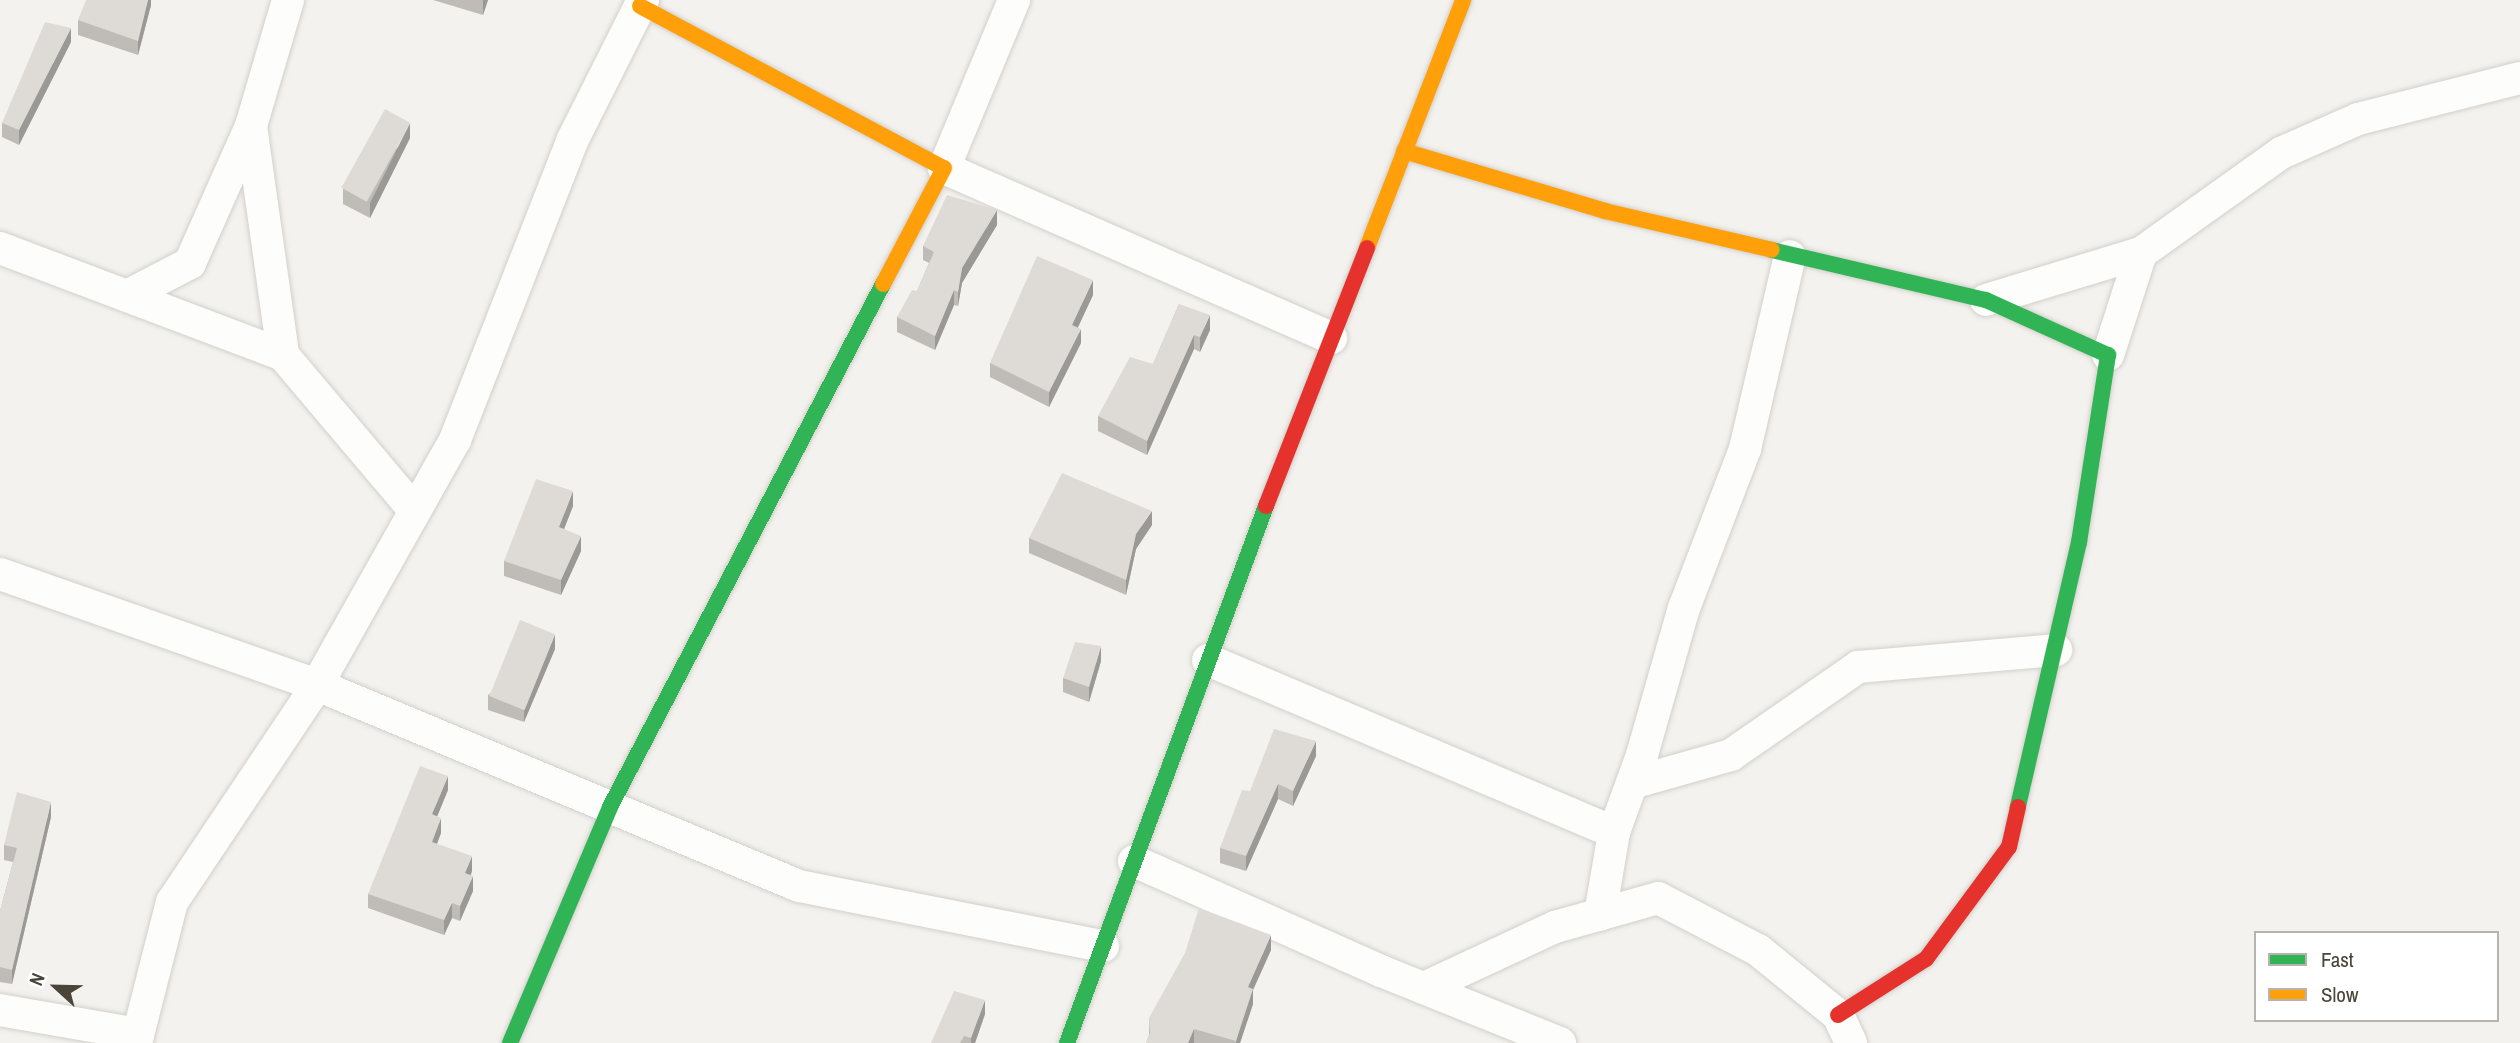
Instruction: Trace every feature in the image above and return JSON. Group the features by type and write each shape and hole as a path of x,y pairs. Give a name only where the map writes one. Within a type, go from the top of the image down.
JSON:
{"main road":[{"path":"1067,1043 1331,338 1463,0"},
{"path":"510,1043 610,807 944,168 642,3"},
{"path":"1404,151 1605,211 1986,300 2108,355 2079,542 2009,847 1926,959 1845,1029"}],"street":[{"path":"127,296 190,263 251,126 288,0"},
{"path":"1014,0 944,168 1331,338"},
{"path":"0,1010 137,1039 172,901 317,685 455,440 572,141 642,3"},
{"path":"1986,300 2141,253 2281,153 2358,119 2520,78"},
{"path":"251,126 283,355"},
{"path":"0,248 283,355 415,511"},
{"path":"2108,355 2141,253"},
{"path":"1600,915 1614,832 1632,783 1684,608 1745,449 1790,256"},
{"path":"0,574 317,685 799,886 1103,946"},
{"path":"1632,783 1731,755 1858,667 2056,650"},
{"path":"1209,660 1614,832"},
{"path":"1134,861 1424,988 1560,1043"},
{"path":"1424,988 1555,927 1658,898 1758,950 1845,1029"}],"building":[{"path":"86,0 148,0 138,41 78,20"},
{"path":"45,22 71,28 19,130 2,123"},
{"path":"385,109 410,123 367,202 341,188"},
{"path":"947,195 997,210 962,268 958,292 954,290 935,336 897,317 912,290 917,291 934,252 923,246"},
{"path":"1037,256 1093,280 1072,325 1081,329 1049,392 990,363"},
{"path":"1179,304 1210,315 1200,337 1194,335 1147,441 1098,416 1130,357 1153,364"},
{"path":"1062,473 1152,511 1136,534 1126,580 1029,538"},
{"path":"536,479 573,491 559,527 581,536 561,580 504,561"},
{"path":"520,620 555,634 525,710 489,696"},
{"path":"1075,642 1101,646 1089,687 1063,678"},
{"path":"1274,729 1316,741 1293,791 1278,784 1246,856 1220,848 1242,790 1250,791"},
{"path":"420,766 448,776 432,814 441,818 432,842 472,856 465,873 473,876 460,906 452,903 444,920 368,894"},
{"path":"17,792 51,802 12,970 0,967 0,911 17,848 4,845"},
{"path":"1199,908 1271,935 1248,987 1253,989 1236,1041 1194,1029 1188,1043 1146,1043 1150,1033 1149,1018 1185,953"},
{"path":"954,991 985,1000 971,1038 964,1036 960,1043 931,1043"}],"traffic: fast":[{"path":"1772,250 1986,300 2108,355 2079,542 2018,807"},
{"path":"510,1043 610,807 883,284"},
{"path":"1067,1043 1266,506"}],"traffic: slow":[{"path":"1367,248 1463,0"},
{"path":"640,6 944,168 883,284"},
{"path":"1404,151 1605,211 1772,250"}],"traffic: jam":[{"path":"1266,506 1367,248"},
{"path":"1838,1015 1926,959 2009,847 2018,807"}]}
